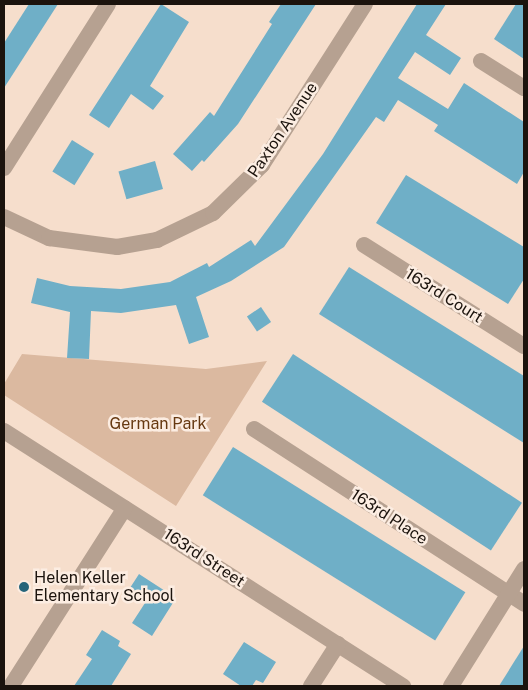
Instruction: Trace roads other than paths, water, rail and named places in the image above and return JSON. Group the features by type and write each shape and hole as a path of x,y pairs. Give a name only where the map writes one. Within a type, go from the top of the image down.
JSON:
{"street":[{"path":"4,168 108,4"},
{"name":"Paxton Avenue","path":"4,217 49,238 117,247 157,240 213,213 262,165 365,4"},
{"path":"481,61 524,88"},
{"name":"163rd Court","path":"364,245 524,346"},
{"name":"163rd Place","path":"254,429 524,604"},
{"name":"163rd Street","path":"4,431 403,686"},
{"path":"11,686 125,508"},
{"path":"451,686 524,569"},
{"path":"311,686 338,644"}],"place":[{"name":"Helen Keller Elementary School","path":"24,587"}],"park label":[{"name":"German Park","path":"158,424"}]}
